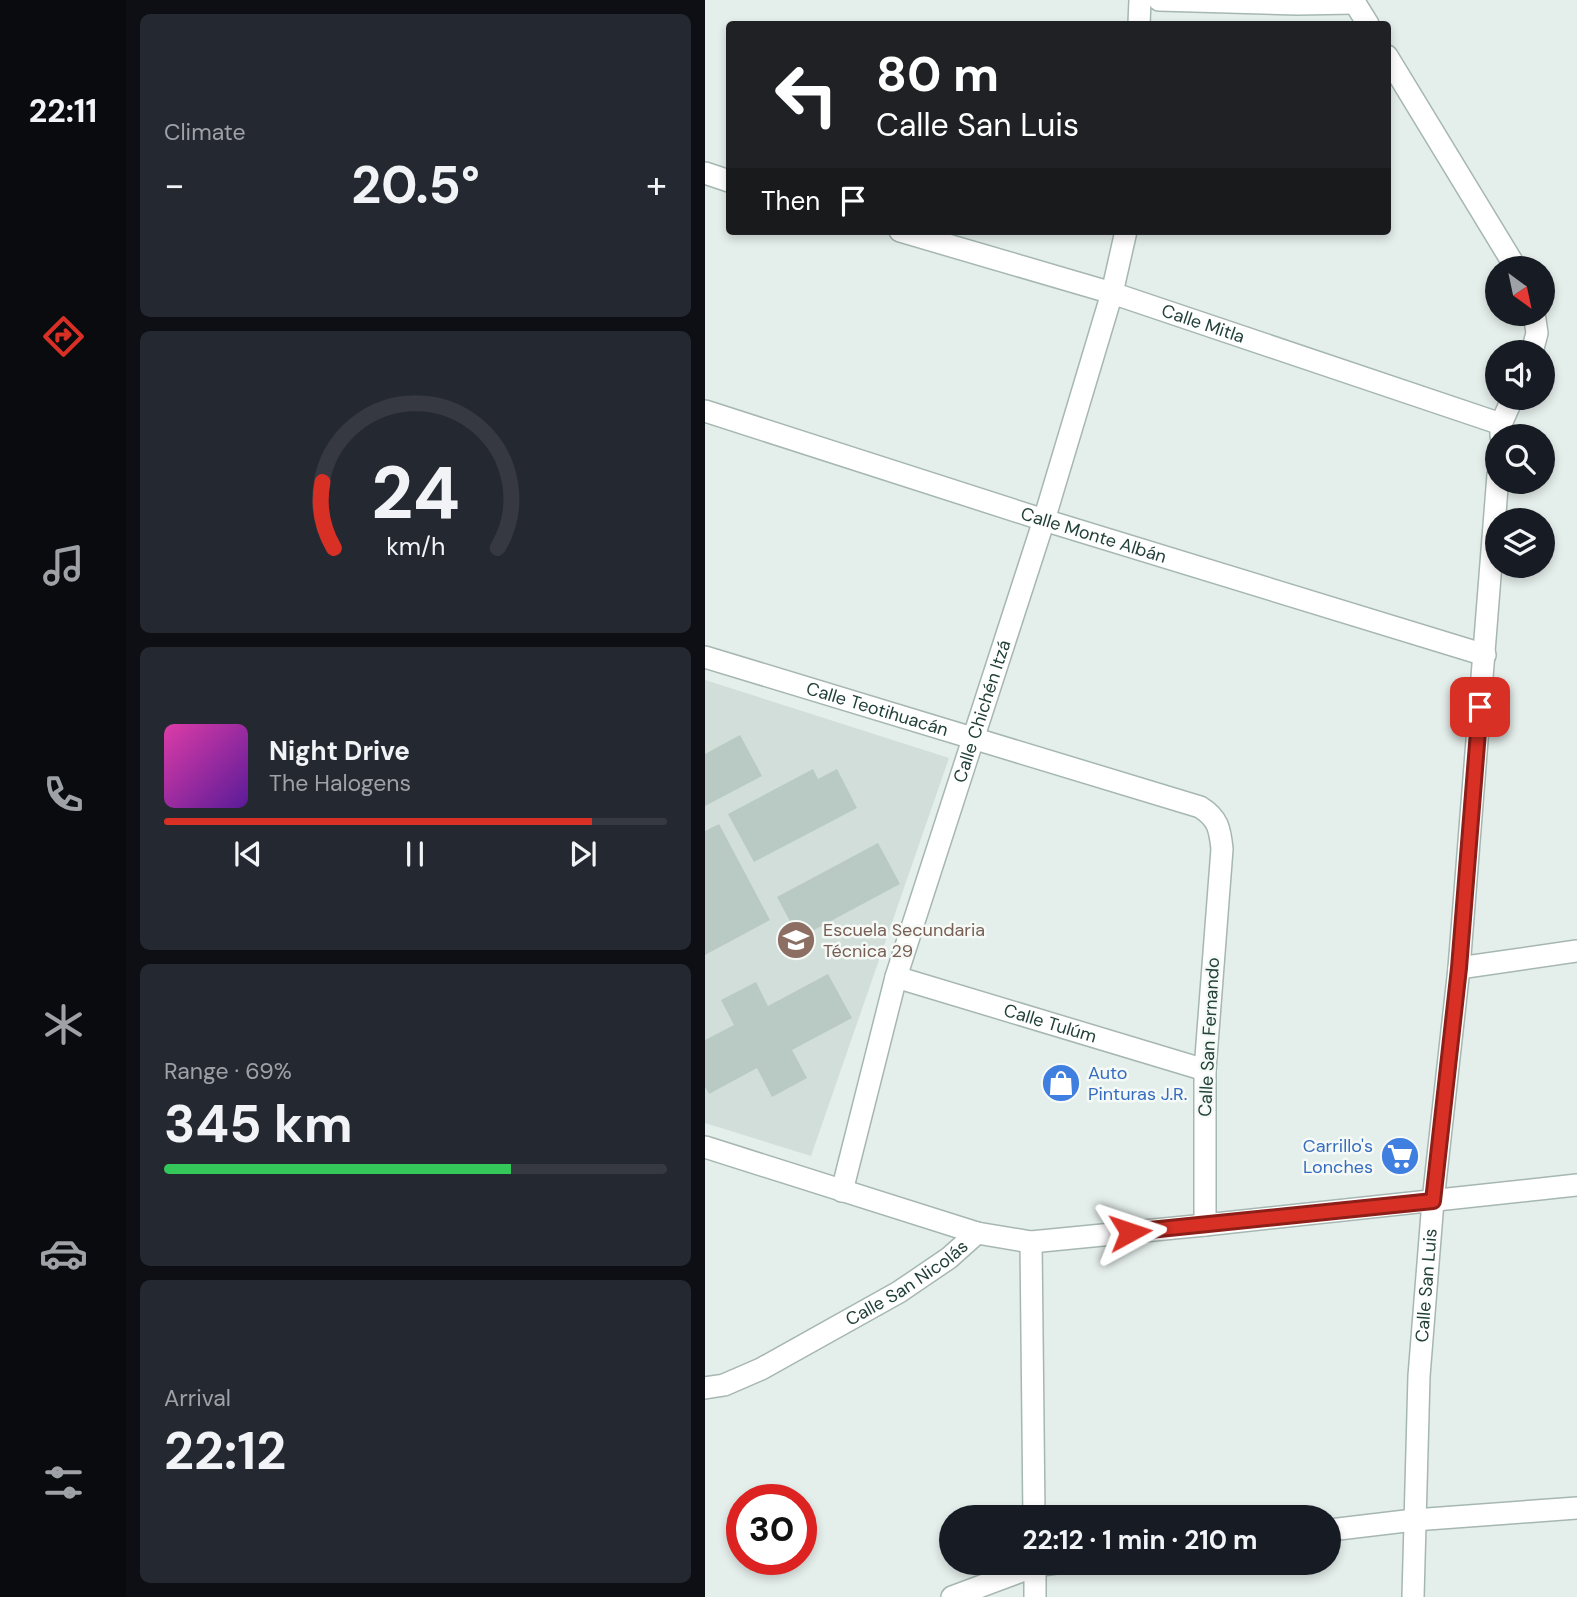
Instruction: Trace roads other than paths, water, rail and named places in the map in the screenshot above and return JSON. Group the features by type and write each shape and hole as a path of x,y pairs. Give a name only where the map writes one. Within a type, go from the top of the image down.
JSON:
{"street":[{"path":"1139,21 1140,0"},
{"path":"1159,0 1297,4 1354,1 1366,21"},
{"path":"1391,63 1509,256"},
{"path":"705,173 726,180"},
{"name":"Calle Mitla","path":"914,235 1112,293 1485,424"},
{"name":"Calle Chichén Itzá","path":"843,1191 896,977 1044,520 1112,293 1125,235"},
{"name":"Calle Monte Albán","path":"705,411 1044,520 1485,655"},
{"name":"Calle San Luis","path":"1413,1597 1419,1376 1433,1201 1459,968 1497,494"},
{"name":"Calle Teotihuacán","path":"705,657 1200,807 1209,812 1219,825 1222,849"},
{"name":"Calle San Fernando","path":"1204,1225 1205,1070 1222,849"},
{"path":"1459,968 1577,951"},
{"name":"Calle Tulúm","path":"896,977 1205,1070"},
{"path":"705,1147 977,1233"},
{"name":"Calle San Nicolás","path":"706,1388 724,1385 761,1368 899,1292 949,1258 977,1233 1031,1242 1577,1185"},
{"path":"1031,1242 1034,1505"},
{"path":"1341,1529 1414,1520 1577,1508"},
{"path":"952,1597 1007,1575"},
{"path":"1035,1575 1035,1597"}],"place":[{"name":"Escuela Secundaria Técnica 29","path":"796,940"},
{"name":"Auto Pinturas J.R.","path":"1061,1083"},
{"name":"Carrillo's Lonches","path":"1400,1156"}]}
